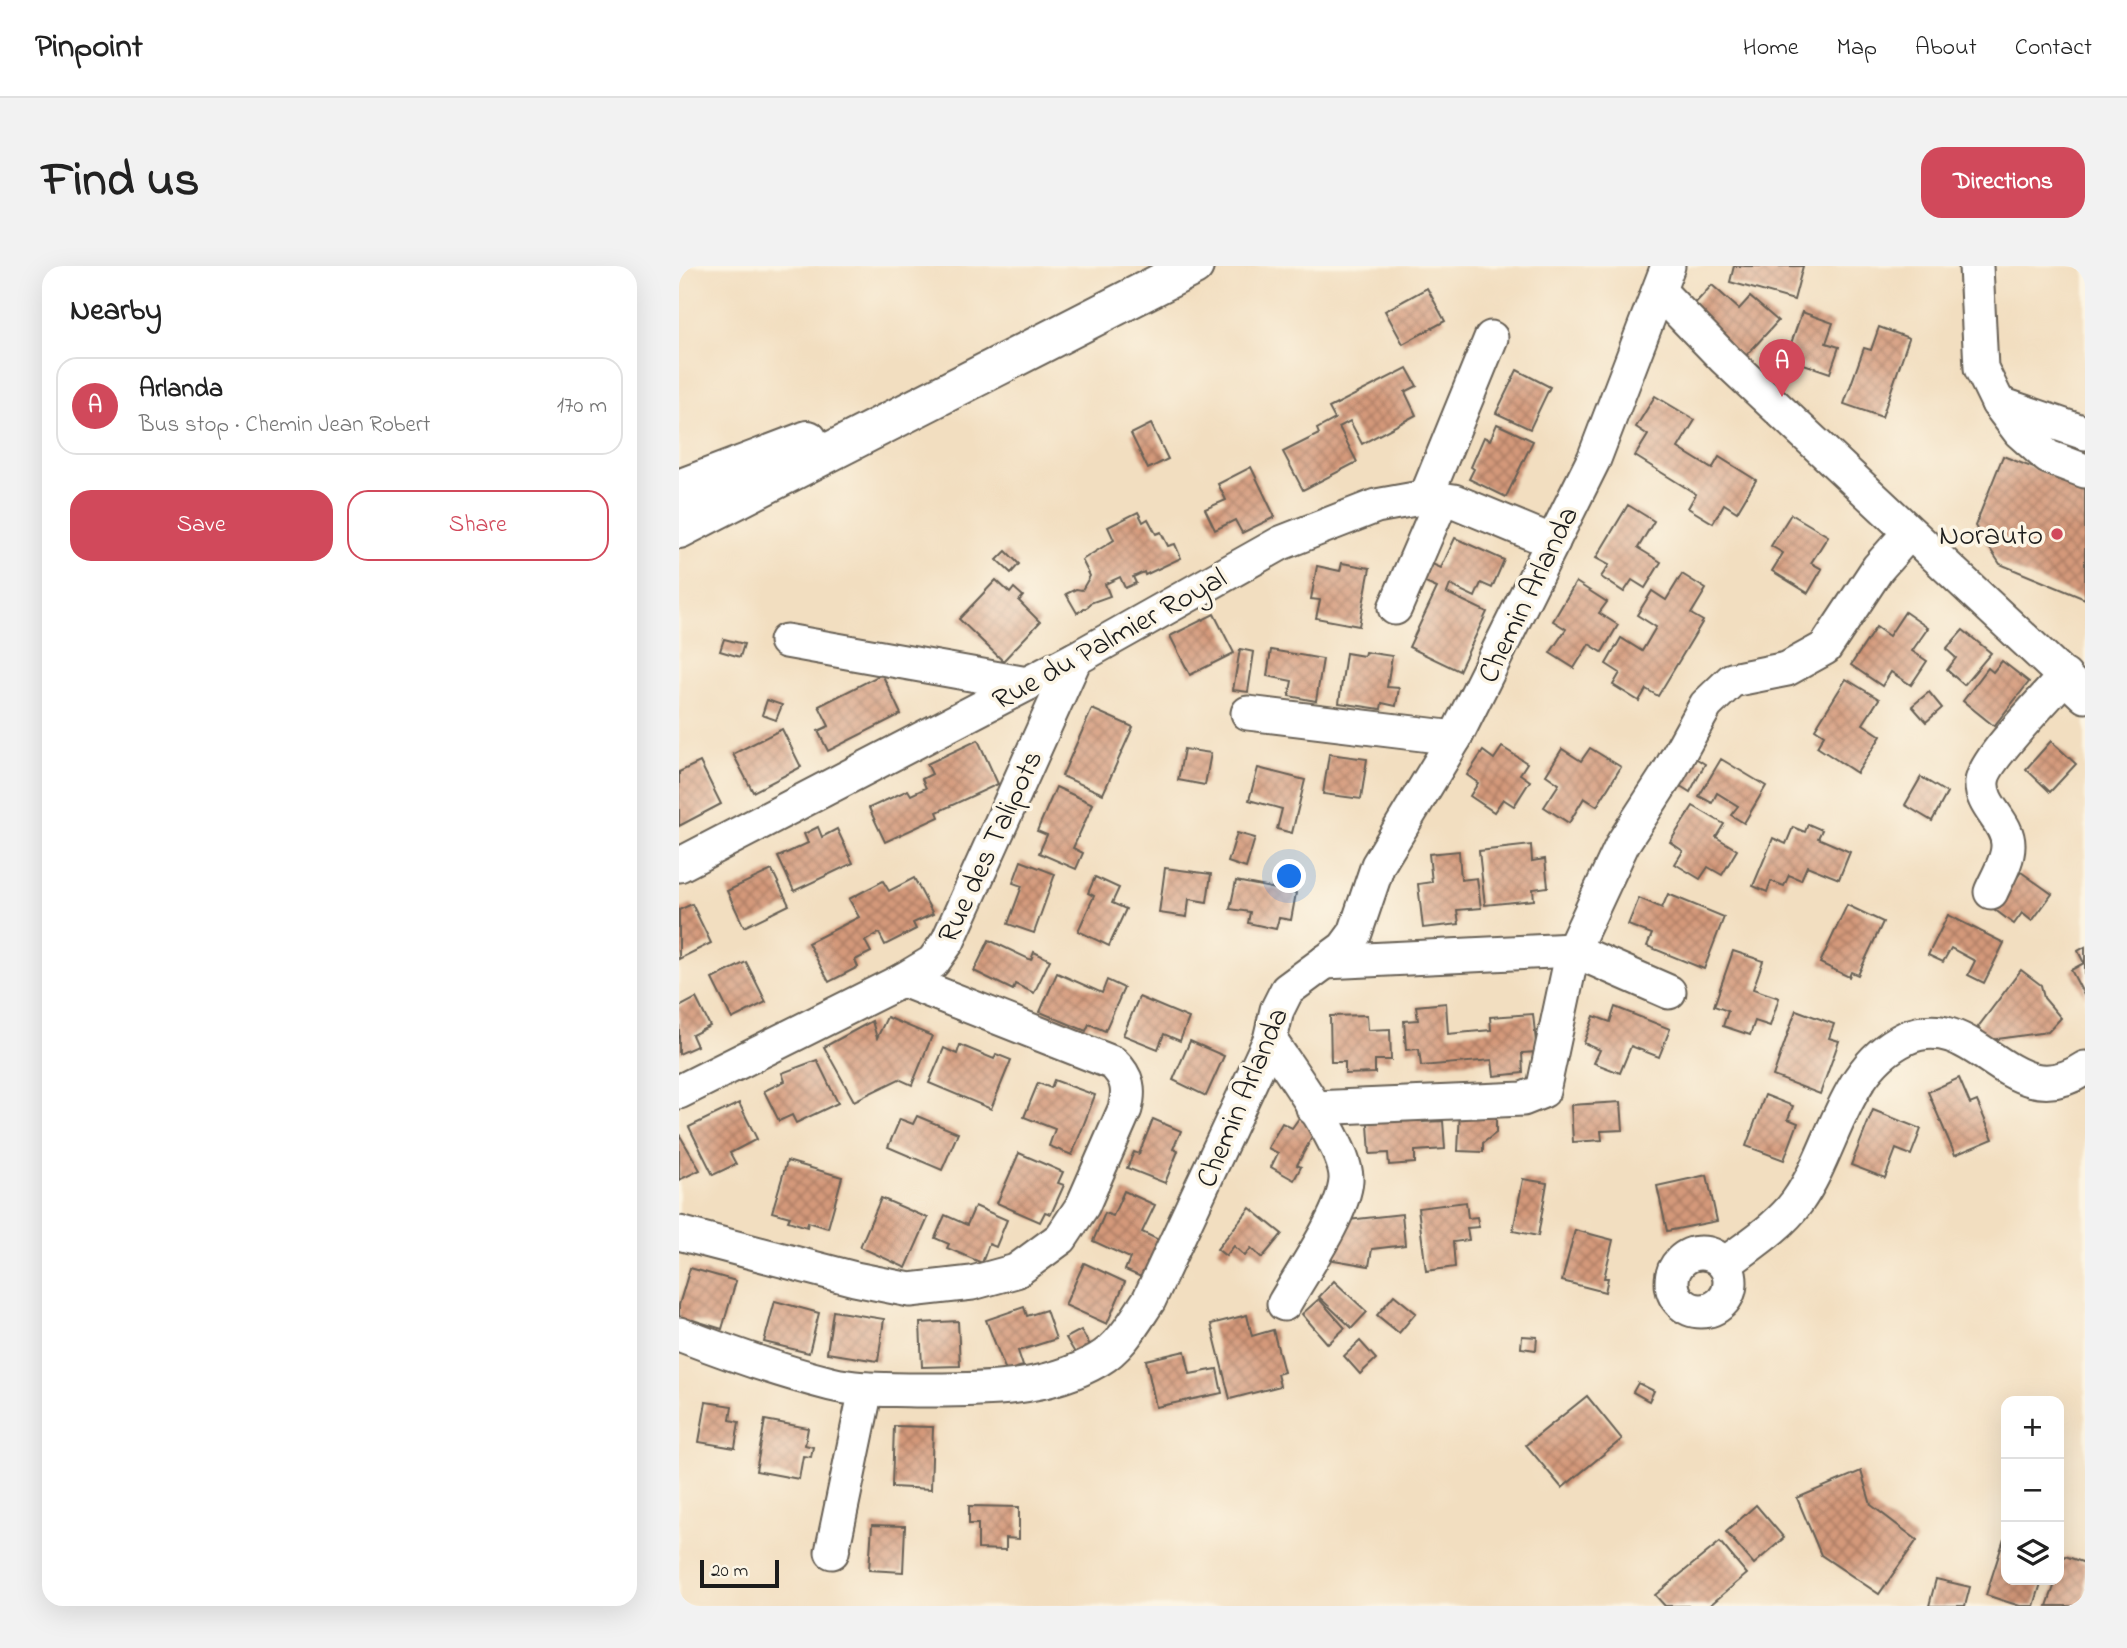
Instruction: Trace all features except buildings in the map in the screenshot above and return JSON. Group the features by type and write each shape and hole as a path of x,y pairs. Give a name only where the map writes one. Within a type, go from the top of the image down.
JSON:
{"highway":[{"path":"679,529 1194,266"},
{"path":"679,489 981,377"}],"street":[{"path":"1976,266 1981,368 1998,403 2020,432 2048,457 2085,471"},
{"path":"1664,279 1725,359 2075,686 1990,762 1982,779 1983,796 2005,831 2009,844 1991,892"},
{"name":"Chemin Arlanda","path":"679,1334 832,1385 866,1389 998,1389 1053,1378 1099,1360 1128,1333 1149,1300 1271,1040 1277,1010 1287,990 1344,948 1355,933 1378,865 1455,738 1598,447 1664,279"},
{"path":"1395,608 1491,338"},
{"path":"1998,403 2085,433"},
{"name":"Rue du Palmier Royal","path":"679,865 1075,659 1281,543 1376,506 1434,498 1468,505 1553,542"},
{"path":"1313,1108 1523,1099 1538,1095 1546,1085 1573,950 1623,843 1669,772 1706,705 1732,680 1787,669 1825,648 1878,568 1909,533"},
{"path":"786,641 1027,684"},
{"name":"Rue des Talipots","path":"679,1092 903,980 933,962 948,941 1075,659"},
{"path":"1248,713 1455,738"},
{"path":"1325,962 1573,950 1669,992"},
{"path":"679,1233 855,1279 910,1290 972,1283 1016,1272 1061,1238 1083,1205 1125,1110 1129,1095 1122,1071 1113,1063 903,980"},
{"path":"1724,1264 1796,1204 1823,1159 1855,1085 1869,1063 1888,1047 1922,1033 1944,1032 1962,1039 2010,1072 2029,1080 2049,1082 2072,1077 2085,1068"},
{"path":"1271,1040 1339,1147 1346,1181 1338,1209 1284,1304"},
{"path":"832,1552 866,1389"}],"place":[{"name":"Arlanda","path":"1782,397"},
{"name":"Norauto","path":"2057,534"}]}
